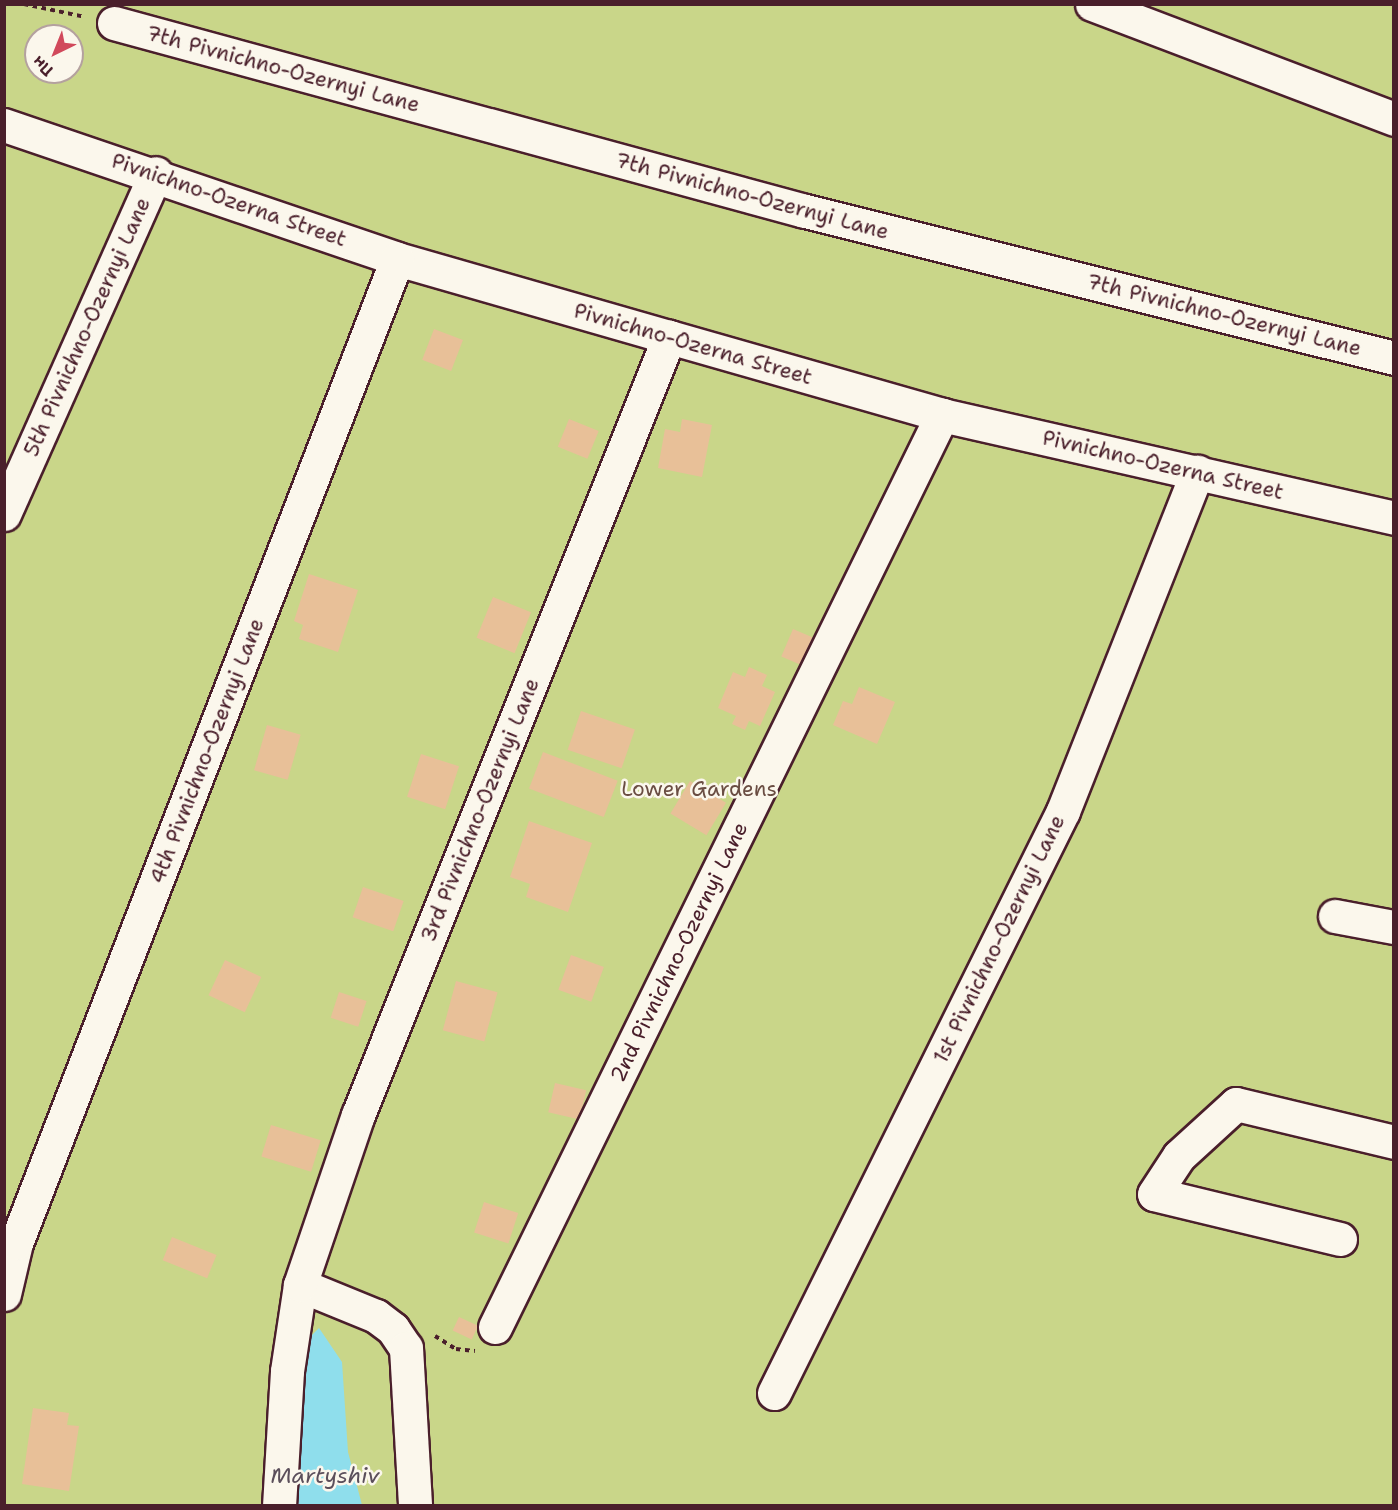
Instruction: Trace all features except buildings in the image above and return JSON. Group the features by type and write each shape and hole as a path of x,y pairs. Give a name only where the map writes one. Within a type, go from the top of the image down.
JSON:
{"street":[{"path":"1092,4 1394,119"},
{"name":"7th Pivnichno-Ozernyi Lane","path":"114,23 805,211 1394,358"},
{"name":"Pivnichno-Ozerna Street","path":"4,124 156,173 398,259 669,338 942,415 1394,518"},
{"name":"5th Pivnichno-Ozernyi Lane","path":"4,514 156,173"},
{"name":"4th Pivnichno-Ozernyi Lane","path":"4,1294 16,1242 398,259"},
{"name":"3rd Pivnichno-Ozernyi Lane","path":"279,1506 287,1371 300,1285 358,1115 669,338"},
{"name":"2nd Pivnichno-Ozernyi Lane","path":"495,1327 942,415"},
{"name":"1st Pivnichno-Ozernyi Lane","path":"774,1393 1063,811 1197,472"},
{"path":"1335,916 1394,927"},
{"path":"1340,1239 1155,1194 1179,1156 1236,1104 1394,1142"},
{"path":"300,1285 376,1316 406,1348 415,1506"}],"path":[{"path":"24,4 114,23"},
{"path":"400,1339 414,1331 426,1332 456,1349 479,1351 495,1327"}],"green space":[{"name":"Lower Gardens","path":"5,5 1393,5 1393,1505 5,1505"}],"water":[{"name":"Martyshiv","path":"319,1328 342,1362 348,1452 362,1505 295,1506 299,1348"}]}
